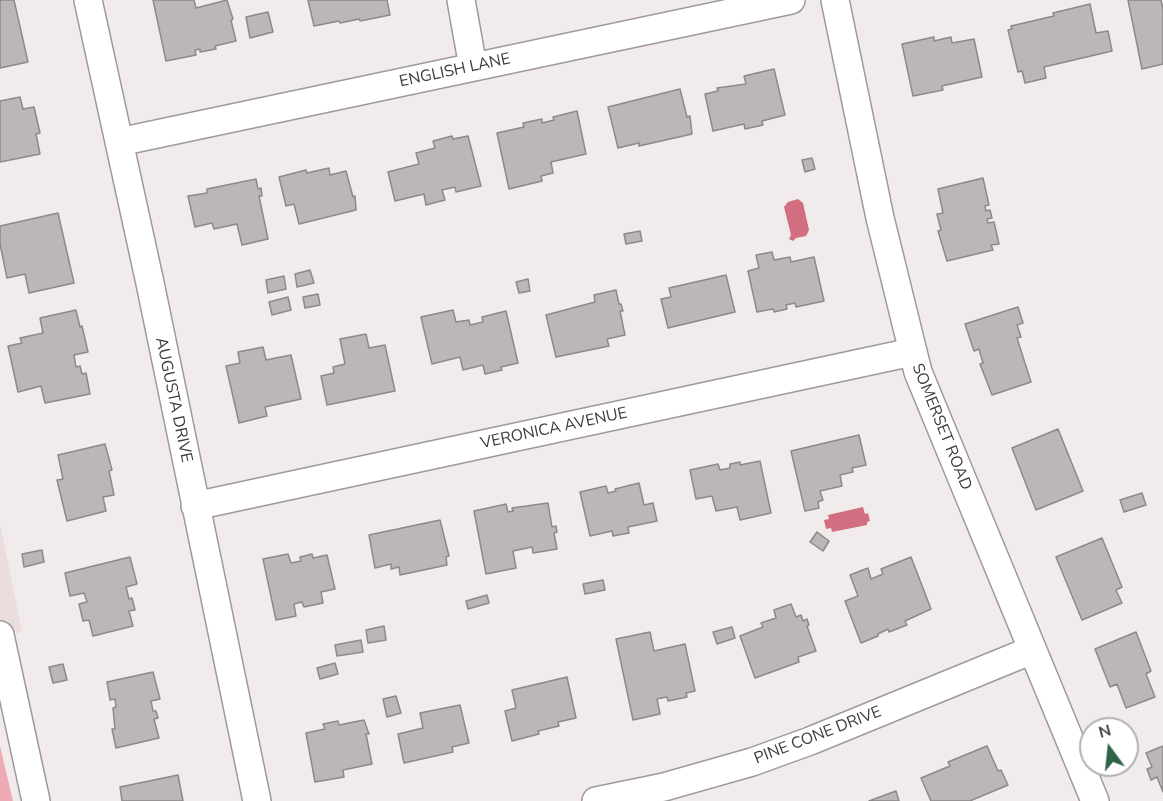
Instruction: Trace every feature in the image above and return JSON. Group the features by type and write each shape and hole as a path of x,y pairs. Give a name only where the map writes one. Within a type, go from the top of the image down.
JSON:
{"street":[{"name":"AUGUSTA DRIVE","path":"88,0 257,801"},
{"path":"461,0 473,67"},
{"name":"ENGLISH LANE","path":"119,142 791,0"},
{"name":"SOMERSET ROAD","path":"835,0 880,218 918,372 1095,801"},
{"name":"VERONICA AVENUE","path":"195,506 912,352"},
{"path":"0,635 36,801"},
{"name":"PINE CONE DRIVE","path":"596,801 664,787 752,762 810,741 1032,650"}],"shaded area":[{"path":"798,199 803,203 809,230 806,236 793,241 789,239 791,235 784,207 788,202"},
{"path":"863,507 870,521 867,525 832,532 831,528 826,529 824,520 829,519 828,515"},
{"path":"0,523 22,632 0,635"},
{"path":"0,746 13,801 0,801"}],"building":[{"path":"0,0 14,0 28,62 0,68"},
{"path":"153,0 194,0 196,8 227,0 236,41 215,46 216,49 200,52 200,49 195,50 196,55 166,61"},
{"path":"308,0 387,0 390,15 314,26"},
{"path":"1128,0 1161,0 1163,64 1142,69"},
{"path":"1090,4 1096,33 1108,31 1112,51 1044,67 1046,78 1025,83 1022,71 1018,72 1008,30 1012,29 1011,26 1054,16 1053,13"},
{"path":"268,12 273,32 250,38 246,17"},
{"path":"934,37 934,41 951,37 952,43 974,39 982,77 942,86 943,90 913,96 902,44"},
{"path":"774,69 785,115 762,121 763,125 745,129 744,124 713,131 705,94 718,91 717,88 746,84 744,76"},
{"path":"680,89 687,117 690,116 692,134 639,146 639,143 618,148 608,107"},
{"path":"20,97 23,109 34,107 40,133 36,134 40,154 0,162 0,101"},
{"path":"577,111 586,154 551,162 553,173 541,176 542,181 509,189 497,133 524,127 523,123 542,119 542,123 554,120 553,117"},
{"path":"452,136 453,139 468,136 481,186 456,192 455,187 442,190 445,200 426,205 424,194 395,201 388,172 419,164 416,153 435,148 433,141"},
{"path":"812,158 815,169 805,172 802,160"},
{"path":"329,168 330,175 346,171 353,197 355,196 356,210 299,224 294,204 286,206 279,177 306,170 307,173"},
{"path":"983,178 989,205 985,206 986,211 990,210 992,218 987,219 988,223 994,222 999,244 991,245 993,250 947,261 938,231 941,230 937,214 943,213 938,189"},
{"path":"256,179 258,189 261,188 262,196 259,196 268,239 242,245 237,224 214,229 212,223 195,227 188,196 207,193 207,189"},
{"path":"58,213 74,283 29,293 25,274 7,278 0,244 0,226"},
{"path":"640,231 642,241 626,244 624,234"},
{"path":"772,252 774,260 790,257 791,262 814,257 824,301 796,307 795,303 786,305 787,309 774,312 773,309 757,312 748,271 759,268 756,255"},
{"path":"310,270 314,283 297,287 295,274"},
{"path":"726,275 735,312 668,328 661,299 671,297 669,288"},
{"path":"284,276 286,289 268,293 266,280"},
{"path":"528,279 530,291 519,293 516,282"},
{"path":"616,290 623,311 620,311 625,335 607,339 609,346 556,357 546,315 595,302 594,295"},
{"path":"318,294 320,305 305,308 303,297"},
{"path":"288,297 291,310 272,315 269,302"},
{"path":"1018,307 1023,323 1017,325 1021,337 1017,338 1031,382 992,395 980,364 983,363 979,349 974,351 965,324"},
{"path":"76,310 88,352 74,355 76,367 80,366 82,374 86,373 90,394 45,403 41,386 18,392 8,346 22,343 20,338 43,333 40,318"},
{"path":"453,310 456,322 469,320 470,325 483,322 482,317 506,311 518,363 485,374 483,365 463,370 460,357 432,364 421,317"},
{"path":"366,334 369,348 385,345 395,391 327,405 321,376 334,373 333,367 345,364 340,339"},
{"path":"263,347 266,360 291,355 301,399 265,407 267,416 239,423 226,366 240,363 238,352"},
{"path":"1058,429 1083,491 1036,510 1012,448"},
{"path":"859,435 866,465 852,468 853,472 840,475 842,486 820,491 823,500 818,502 819,508 805,511 791,451"},
{"path":"105,444 112,470 109,471 114,495 103,497 106,511 67,521 57,480 63,479 58,455"},
{"path":"760,461 771,513 740,520 737,507 716,511 712,496 696,499 690,470 718,464 720,470 730,468 730,464 740,462 740,465"},
{"path":"639,483 644,505 653,503 657,521 628,527 629,533 613,536 612,531 590,536 580,492 606,486 608,493"},
{"path":"1142,493 1146,505 1124,512 1120,500"},
{"path":"548,503 552,527 556,526 557,532 554,533 557,549 533,553 532,547 513,551 516,568 486,574 474,511 506,504 508,512 513,511 512,508"},
{"path":"440,520 449,556 446,557 447,565 400,575 399,567 391,569 391,564 375,568 369,535"},
{"path":"817,532 829,541 823,551 810,542"},
{"path":"1102,538 1122,587 1116,590 1122,603 1082,620 1056,557"},
{"path":"42,550 44,562 24,567 22,554"},
{"path":"288,554 291,563 301,561 300,557 312,554 313,558 327,555 335,589 321,592 323,603 304,607 302,602 294,604 296,616 276,620 263,559"},
{"path":"130,557 137,584 126,587 135,610 129,611 133,626 93,636 89,620 83,621 79,604 87,602 84,593 70,596 65,573"},
{"path":"911,557 931,609 905,621 907,625 889,632 888,629 861,643 845,601 858,596 850,575 868,568 871,579 883,574 881,569"},
{"path":"603,580 605,590 585,594 583,584"},
{"path":"487,595 489,603 468,609 466,601"},
{"path":"791,604 796,617 801,615 803,621 807,619 809,625 807,626 816,651 798,657 799,662 755,678 740,636 763,627 761,623 776,618 774,610"},
{"path":"384,626 386,640 368,643 366,630"},
{"path":"732,627 735,638 717,644 713,632"},
{"path":"650,632 654,651 685,644 695,691 686,693 687,697 668,701 667,697 657,699 660,714 633,720 616,639"},
{"path":"1136,632 1151,671 1146,674 1155,697 1126,708 1117,684 1110,687 1095,649"},
{"path":"361,640 363,652 337,656 335,645"},
{"path":"335,663 338,674 320,679 317,668"},
{"path":"63,664 67,680 53,683 49,667"},
{"path":"153,672 160,699 151,701 153,711 156,711 158,718 154,719 159,738 116,748 112,729 115,729 113,708 116,707 115,699 110,700 107,682"},
{"path":"567,677 576,718 558,722 559,726 538,731 539,734 512,741 505,711 516,708 512,690"},
{"path":"396,696 401,713 387,717 383,699"},
{"path":"460,705 469,743 452,747 453,752 404,763 398,734 423,728 420,713"},
{"path":"364,720 369,734 366,734 372,764 343,770 344,777 315,782 306,733 325,729 323,724 338,721 339,725"},
{"path":"987,746 998,771 1001,770 1008,785 970,801 931,801 921,778 950,766 948,762"},
{"path":"1163,746 1163,792 1157,777 1151,780 1147,769 1152,767 1146,753"},
{"path":"178,775 183,801 122,801 120,787"},
{"path":"896,791 899,801 869,801"}]}
